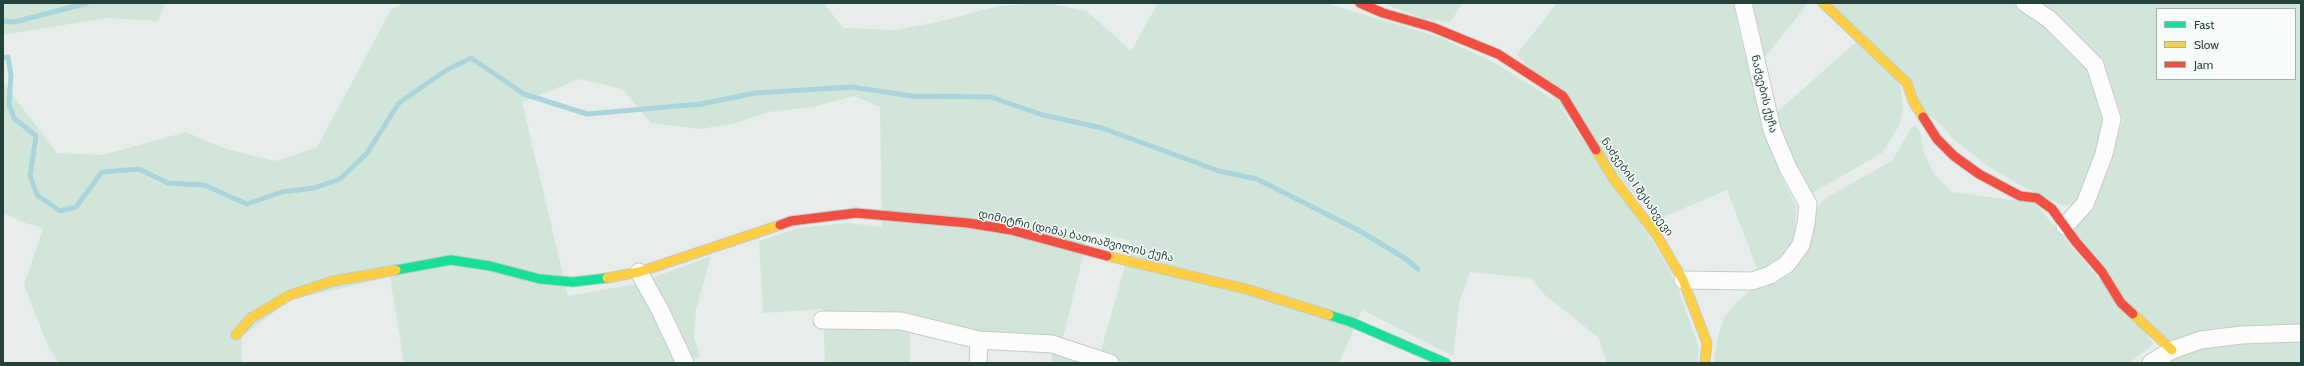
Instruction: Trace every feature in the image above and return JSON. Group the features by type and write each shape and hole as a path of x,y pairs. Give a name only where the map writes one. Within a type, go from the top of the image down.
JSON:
{"street":[{"name":"ნაძვების I შესახვევი","path":"1360,3 1383,13 1432,27 1498,54 1563,96 1613,178 1656,234 1683,280"},
{"name":"ნაძვების ქუჩა","path":"1683,280 1752,282 1770,275 1787,264 1801,245 1806,224 1808,204 1788,168 1772,130 1743,3"},
{"path":"1822,3 1907,83 1920,114 1937,139 1954,156 1979,174 2004,188 2020,196 2037,198 2052,209 2102,272 2122,303 2172,350"},
{"path":"2025,3 2049,19 2095,65 2112,119 2104,154 2085,204 2065,226"},
{"name":"დიმიტრი (დიმა) ბათიაშვილის ქუჩა","path":"236,335 251,318 290,295 333,281 419,264 451,260 490,266 540,279 573,282 639,272 791,221 856,213 968,223 1011,230 1110,257 1246,289 1351,322 1446,363"},
{"path":"639,272 660,310 685,363"},
{"path":"1683,280 1707,343 1705,363"},
{"path":"822,320 901,321 979,340 1052,344 1110,363"},
{"path":"2151,363 2172,350 2201,340 2241,335 2301,333"},
{"path":"978,363 979,340"}],"green space":[{"path":"3,3 165,3 158,21 107,18 3,35"},
{"path":"403,3 824,3 843,28 895,30 938,22 998,6 1046,3 1087,11 1131,51 1158,3 1325,3 1442,38 1495,63 1557,102 1652,240 1676,282 1699,348 1698,363 1607,363 1598,337 1545,295 1530,278 1470,272 1460,300 1453,356 1362,310 1339,363 1126,363 1100,354 1132,241 1089,231 1063,338 979,332 910,315 910,363 825,363 823,309 763,313 759,241 799,228 848,223 882,227 880,107 854,96 813,107 768,112 736,123 700,129 651,123 622,89 579,79 522,102 568,296 636,284 711,256 696,310 694,337 700,357 679,360 680,363 404,363 390,277 290,300 242,337 242,363 59,363 48,346 24,285 43,228 25,223 3,213 3,82 57,153 103,155 186,132 226,149 276,161 317,147 391,10"},
{"path":"1382,3 1463,3 1450,22 1424,19"},
{"path":"1557,3 1734,3 1739,33 1761,116 1780,173 1796,206 1795,235 1787,251 1772,265 1758,271 1727,190 1656,220 1517,54"},
{"path":"1750,3 1808,3 1761,62"},
{"path":"1832,3 2014,3 2042,22 2090,69 2106,118 2098,154 2080,196 2072,205 2062,205 2018,184 1991,168 1953,139 1941,124 1926,114"},
{"path":"2037,3 2301,3 2301,327 2214,331 2169,340 2126,301 2071,228 2090,208 2123,120 2103,64"},
{"path":"1856,42 1900,83 1903,107 1899,126 1882,153 1814,192 1806,193 1775,114"},
{"path":"1915,125 1920,131 1924,153 1934,174 1952,192 2035,203 2154,344 2129,363 1714,363 1718,335 1725,316 1738,301 1753,288 1789,275 1803,258 1811,243 1814,214 1819,205 1826,198 1892,161 1911,128"},
{"path":"2301,333 2301,363 2151,363 2172,350"},
{"path":"1053,350 1091,363 1051,363"}],"waterway":[{"path":"3,21 15,22 87,3"},
{"path":"3,58 8,57 11,75 9,104 14,118 36,136 30,176 37,195 60,211 76,207 102,172 139,169 168,183 204,185 247,204 282,192 314,188 340,179 367,153 399,103 445,71 471,58 524,94 587,114 701,104 755,93 852,87 912,96 991,97 1043,115 1102,128 1219,171 1257,179 1360,231 1406,259 1418,269"}],"traffic: fast":[{"path":"396,270 451,260 490,266 540,279 573,282 607,278"},
{"path":"1329,315 1351,322 1446,363"}],"traffic: slow":[{"path":"1823,3 1907,83 1913,101 1923,117"},
{"path":"1596,150 1613,178 1656,234 1683,280 1707,343 1705,363"},
{"path":"607,278 639,272 780,225"},
{"path":"1107,256 1246,289 1329,315"},
{"path":"236,335 251,318 290,295 333,281 396,270"},
{"path":"2133,314 2172,350"}],"traffic: jam":[{"path":"1360,3 1383,13 1432,27 1498,54 1563,96 1596,150"},
{"path":"1923,117 1937,139 1954,156 1979,174 2020,196 2037,198 2052,209 2076,242 2102,272 2121,303 2133,314"},
{"path":"780,225 791,221 856,213 968,223 1011,230 1107,256"}]}
